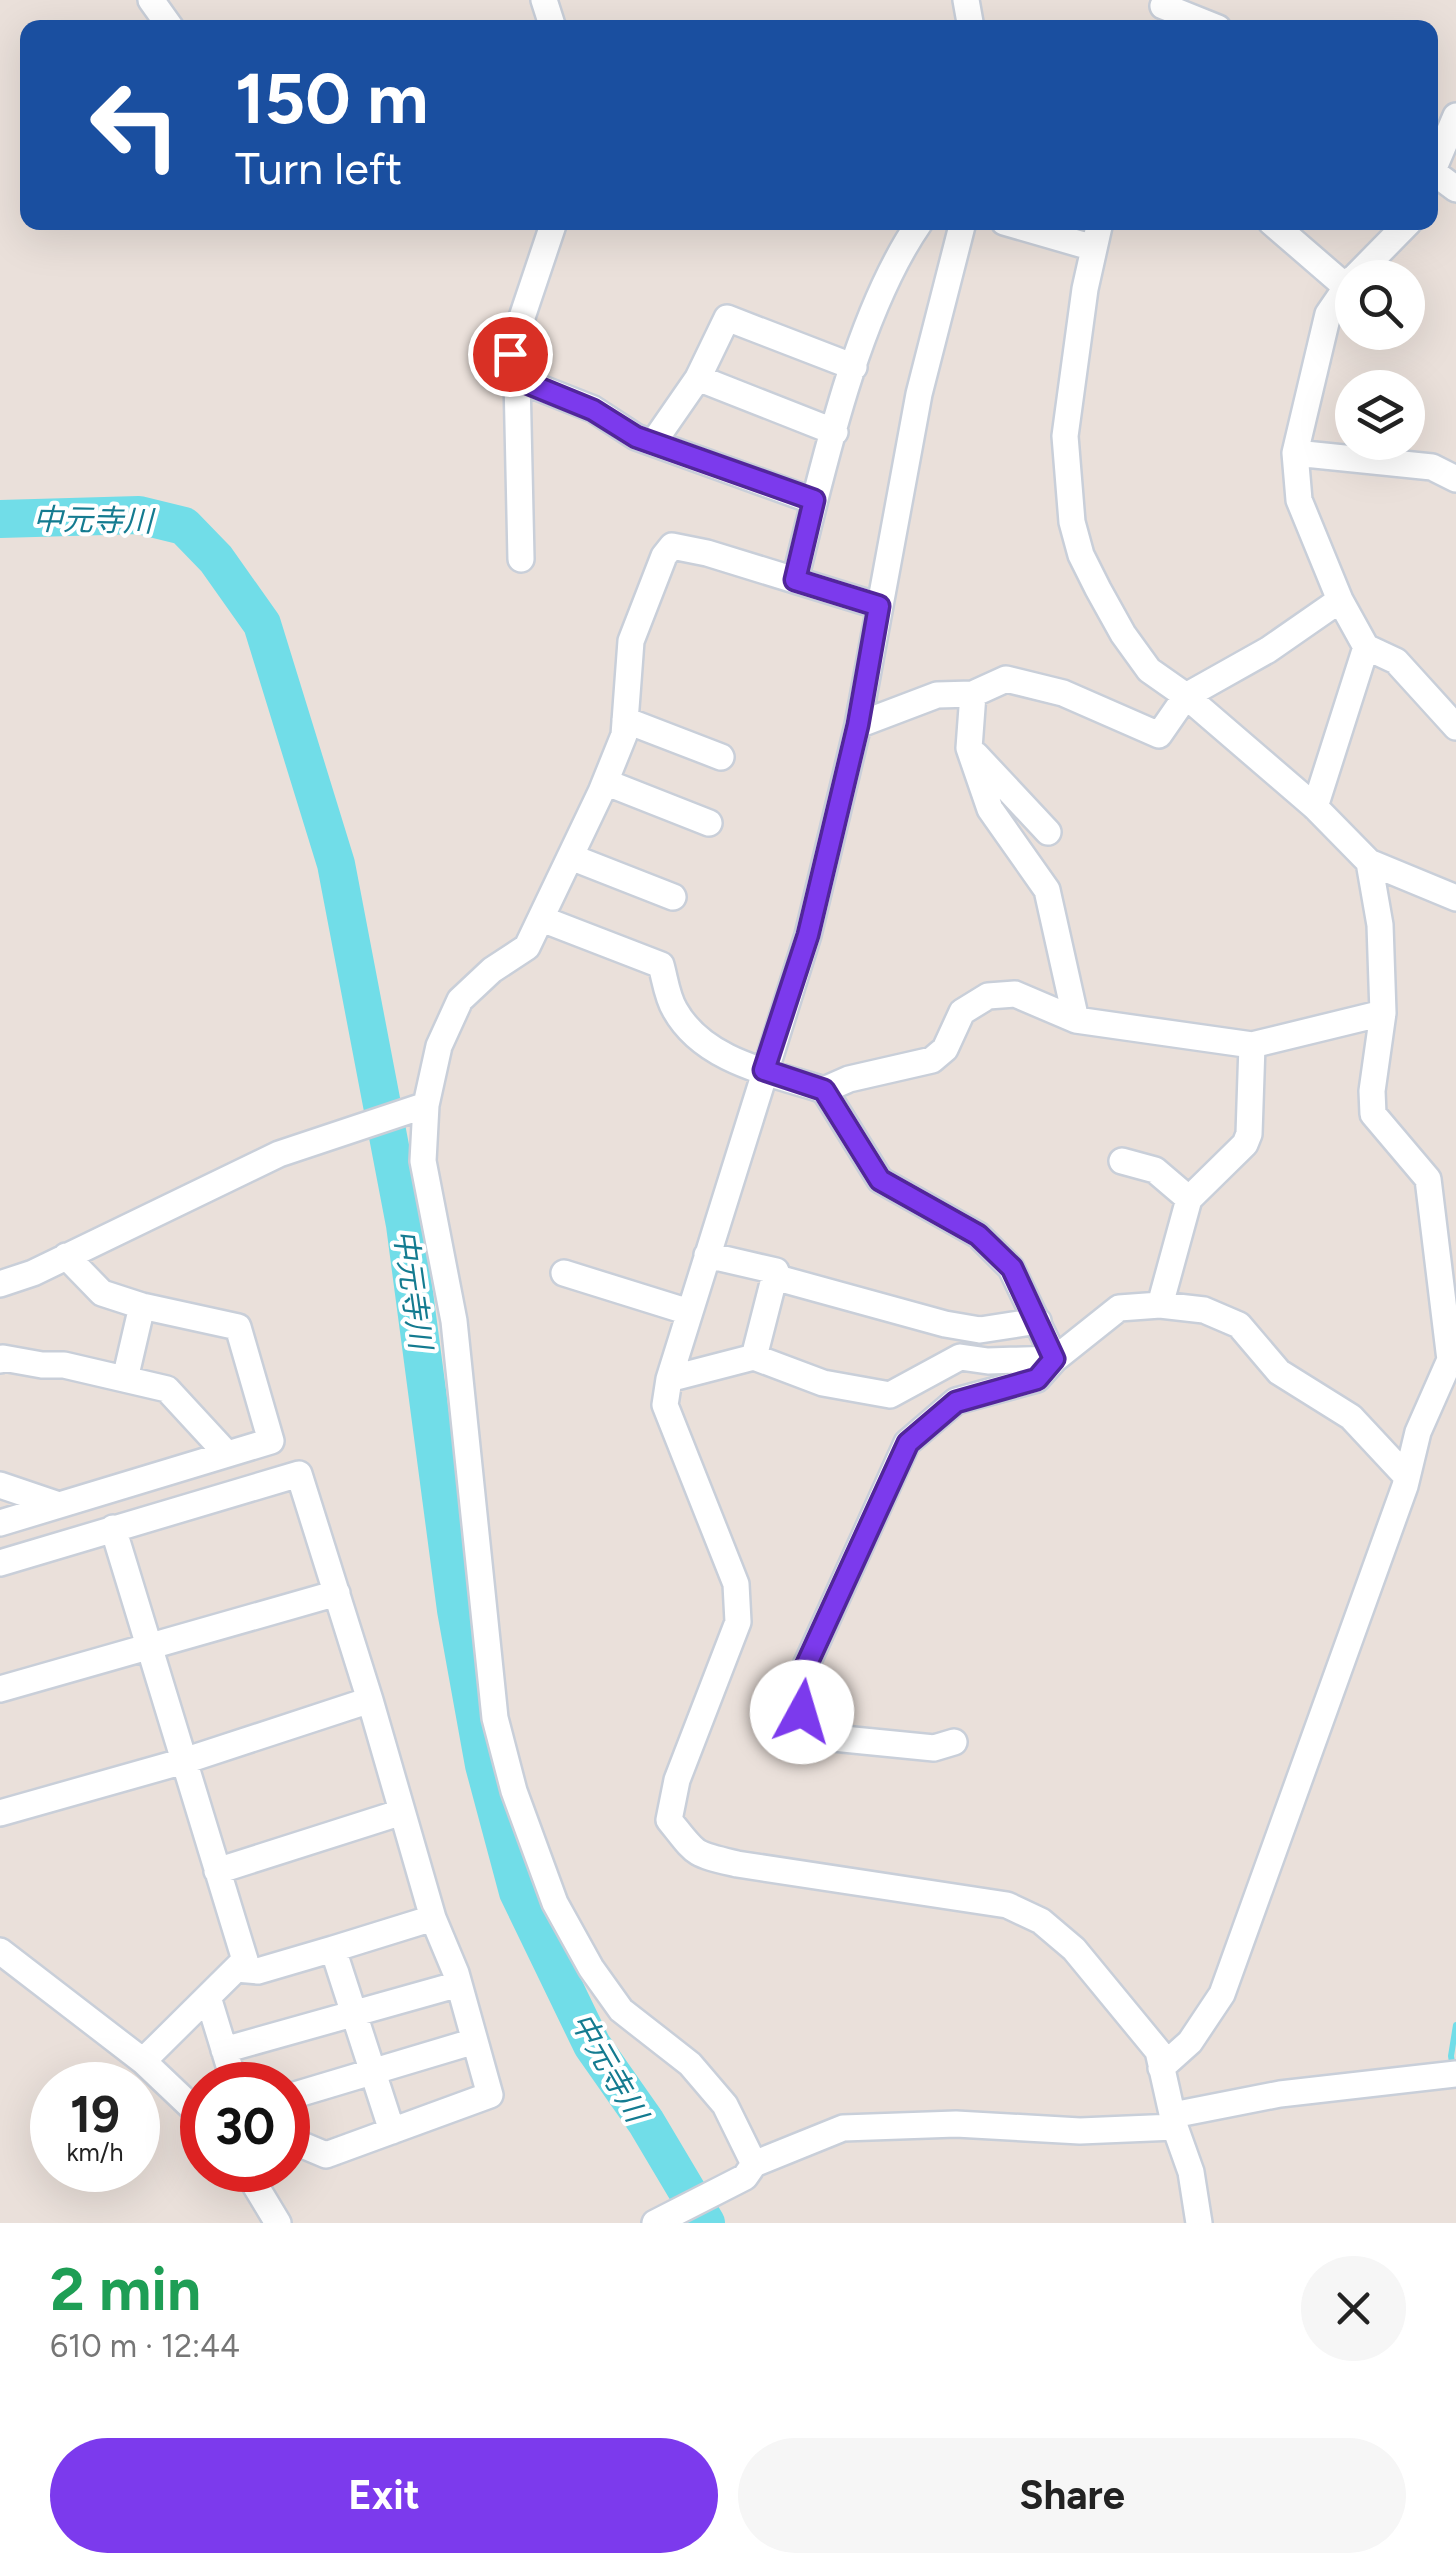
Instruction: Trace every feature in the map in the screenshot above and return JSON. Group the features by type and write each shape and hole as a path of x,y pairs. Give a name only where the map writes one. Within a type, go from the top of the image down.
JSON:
{"street":[{"path":"1162,11 1192,20"},
{"path":"1438,158 1456,116"},
{"path":"521,559 517,379 510,354 551,230"},
{"path":"795,580 814,500 854,367 898,254 914,230"},
{"path":"961,230 919,394 858,725 808,935 669,1380 665,1405 736,1584 738,1622 677,1780 669,1820 697,1854 737,1864 1007,1905 1041,1921 1074,1948 1158,2050 1174,2121 1191,2172 1199,2223"},
{"path":"1032,230 1094,248"},
{"path":"1098,230 1065,436 1066,486 1081,554 1123,634 1149,670 1186,696 1315,807 1369,862 1456,898"},
{"path":"1284,230 1335,269"},
{"path":"1371,260 1401,230"},
{"path":"1335,304 1328,314 1295,453 1298,500 1340,600 1366,647 1396,661 1456,727"},
{"path":"653,443 698,378 727,318 854,367"},
{"path":"698,378 835,432"},
{"path":"517,379 593,410 636,437 814,500"},
{"path":"1295,453 1432,467 1456,478"},
{"path":"749,2170 725,2105 690,2064 621,2010 591,1968 556,1903 514,1791 495,1718 454,1320 416,1108 460,1000 492,970 527,948 605,782 624,736 631,641 664,556 672,546 879,606"},
{"path":"858,725 937,695 973,694 1006,679 1063,692 1159,735 1186,696 1268,650 1340,600"},
{"path":"1315,807 1366,647"},
{"path":"973,694 969,748 990,809 1047,890 1076,1020"},
{"path":"625,720 721,756"},
{"path":"969,748 1048,832"},
{"path":"605,782 710,824"},
{"path":"571,856 674,897"},
{"path":"1161,2068 1190,2042 1222,1994 1407,1477 1418,1432 1453,1353 1428,1180 1373,1114 1372,1091 1383,1013 1380,925 1369,862"},
{"path":"542,920 661,965 673,1008 689,1030 720,1054 824,1090 880,1180 978,1235 1012,1268 1054,1359"},
{"path":"824,1090 849,1079 932,1060 945,1049 962,1012 988,996 1015,994 1076,1020 1252,1045 1383,1013"},
{"path":"1160,1305 1189,1198 1245,1144 1249,1134 1252,1045"},
{"path":"0,1284 279,1154 416,1108"},
{"path":"1122,1161 1155,1170 1189,1198"},
{"path":"707,1254 776,1270 754,1357"},
{"path":"66,1256 102,1293 238,1327 271,1441 1,1524 5,1561 299,1474 370,1700 432,1918 459,1984 475,2041 490,2096 326,2154 310,2148"},
{"path":"564,1272 689,1312"},
{"path":"774,1277 980,1330 1038,1321"},
{"path":"954,1742 934,1748 823,1737 810,1727 802,1712 799,1681 908,1443 956,1402 1037,1379 1054,1359 1119,1308 1160,1305 1204,1310 1239,1325 1278,1372 1351,1417 1407,1477"},
{"path":"125,1379 142,1306"},
{"path":"669,1380 754,1357 823,1384 890,1395 960,1357 988,1361 1054,1359"},
{"path":"0,1360 64,1365 167,1389 232,1452 248,1488"},
{"path":"0,1485 60,1505"},
{"path":"112,1528 244,1960 142,2061"},
{"path":"0,1689 337,1594"},
{"path":"0,1813 184,1761 370,1700"},
{"path":"217,1871 402,1812"},
{"path":"236,1969 258,1971 432,1918"},
{"path":"333,1949 392,2131"},
{"path":"0,1951 142,2061 180,2096"},
{"path":"224,2050 459,1984"},
{"path":"208,1997 228,2062"},
{"path":"310,2091 475,2041"},
{"path":"654,2223 749,2170 843,2128 956,2124 1080,2132 1174,2121 1280,2094 1448,2075"},
{"path":"259,2192 278,2223"}],"waterway":[{"name":"中元寺川","path":"0,519 139,515 184,526 216,559 262,624 336,864 405,1225 456,1610 484,1765 518,1892 592,2045 646,2122 706,2223"},
{"path":"1453,2068 1456,2025"}],"route":[{"path":"510,354 517,379 593,410 636,437 814,500 795,580 879,606 858,725 808,935 764,1070 824,1090 880,1180 978,1235 1012,1268 1054,1359 1037,1379 956,1402 908,1443 799,1681 802,1712"}]}
